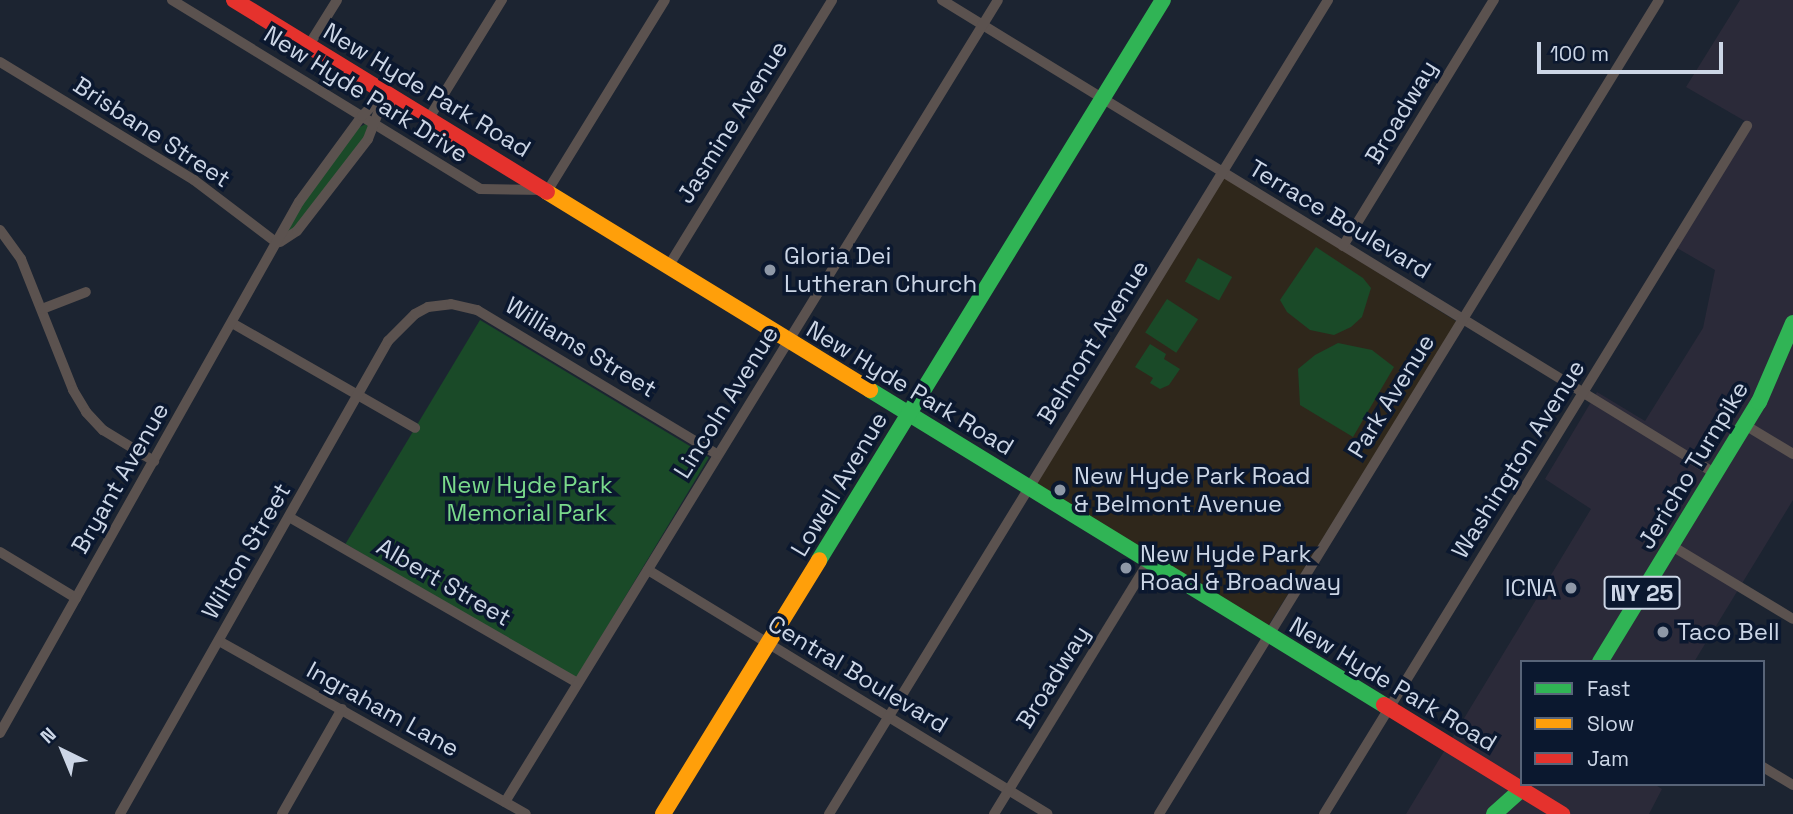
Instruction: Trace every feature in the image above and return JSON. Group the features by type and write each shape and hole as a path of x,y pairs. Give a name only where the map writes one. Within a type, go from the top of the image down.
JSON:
{"main road":[{"name":"New Hyde Park Road","path":"234,0 548,190 668,267 1269,635 1520,785"},
{"name":"Lowell Avenue","path":"663,814 1163,0"},
{"name":"Jericho Turnpike","path":"1601,660 1745,425 1778,364 1793,323"},
{"name":"New Hyde Park Road","path":"1523,787 1562,814"},
{"path":"1494,814 1523,787"},
{"path":"1513,814 1523,787"}],"street":[{"name":"New Hyde Park Drive","path":"172,0 480,190 548,190"},
{"path":"309,45 337,0"},
{"path":"429,118 502,0"},
{"path":"548,190 665,0"},
{"name":"Jasmine Avenue","path":"668,267 832,0"},
{"name":"Terrace Boulevard","path":"942,0 1716,474"},
{"name":"Lincoln Avenue","path":"505,802 998,0"},
{"name":"Belmont Avenue","path":"829,814 1328,0"},
{"name":"Broadway","path":"1343,246 1494,0"},
{"name":"Park Avenue","path":"1159,814 1659,0"},
{"name":"Brisbane Street","path":"0,62 194,180 277,243"},
{"name":"Bryant Avenue","path":"1,729 299,202 362,116 386,92"},
{"name":"Bryant Avenue","path":"277,243 297,231 368,139 386,92"},
{"name":"Washington Avenue","path":"1324,814 1747,126"},
{"path":"0,230 21,259 73,390 86,412 103,430 154,461"},
{"path":"42,309 86,292"},
{"name":"Williams Street","path":"415,314 428,307 450,304 477,310 718,456"},
{"name":"Wilton Street","path":"120,814 388,341 415,314"},
{"path":"232,323 415,428"},
{"path":"1745,425 1793,454"},
{"name":"Albert Street","path":"289,517 578,683"},
{"path":"1672,546 1793,619"},
{"path":"0,552 76,598"},
{"name":"Broadway","path":"994,814 1149,561"},
{"name":"Central Boulevard","path":"648,570 1046,814"},
{"name":"Ingraham Lane","path":"219,640 526,814"},
{"path":"282,814 342,709"},
{"path":"1765,768 1793,785"}],"shaded area":[{"path":"1740,0 1793,0 1793,500 1695,660 1520,660 1520,786 1657,786 1662,789 1649,814 1406,814 1591,509 1545,479 1597,392 1645,421 1703,328 1715,270 1677,248 1750,124 1686,87"},
{"path":"1222,175 1458,322 1263,634 1028,486"}],"green space":[{"path":"369,122 365,139 296,229 283,237 301,203 351,132"},
{"path":"1316,247 1363,278 1371,288 1362,317 1351,327 1334,335 1310,330 1287,312 1280,300"},
{"path":"1198,258 1232,277 1219,301 1185,282"},
{"path":"1167,299 1198,319 1176,353 1145,333"},
{"name":"New Hyde Park Memorial Park","path":"480,320 709,458 574,681 346,544"},
{"path":"1338,343 1372,350 1394,367 1353,437 1300,405 1298,369 1315,355"},
{"path":"1150,344 1166,354 1164,359 1180,369 1169,385 1160,389 1150,383 1153,378 1135,367"}],"traffic: fast":[{"path":"819,560 1163,0"},
{"path":"1601,660 1759,402 1793,323"},
{"path":"870,390 1384,705"},
{"path":"1494,814 1522,789"}],"traffic: slow":[{"path":"547,192 870,390"},
{"path":"663,814 819,560"}],"traffic: jam":[{"path":"234,0 547,192"},
{"path":"1384,705 1562,814"}],"place":[{"name":"Gloria Dei Lutheran Church","path":"770,270"},
{"name":"New Hyde Park Road & Belmont Avenue","path":"1060,490"},
{"name":"New Hyde Park Road & Broadway","path":"1126,568"},
{"name":"ICNA","path":"1571,588"},
{"name":"Taco Bell","path":"1663,632"}]}
